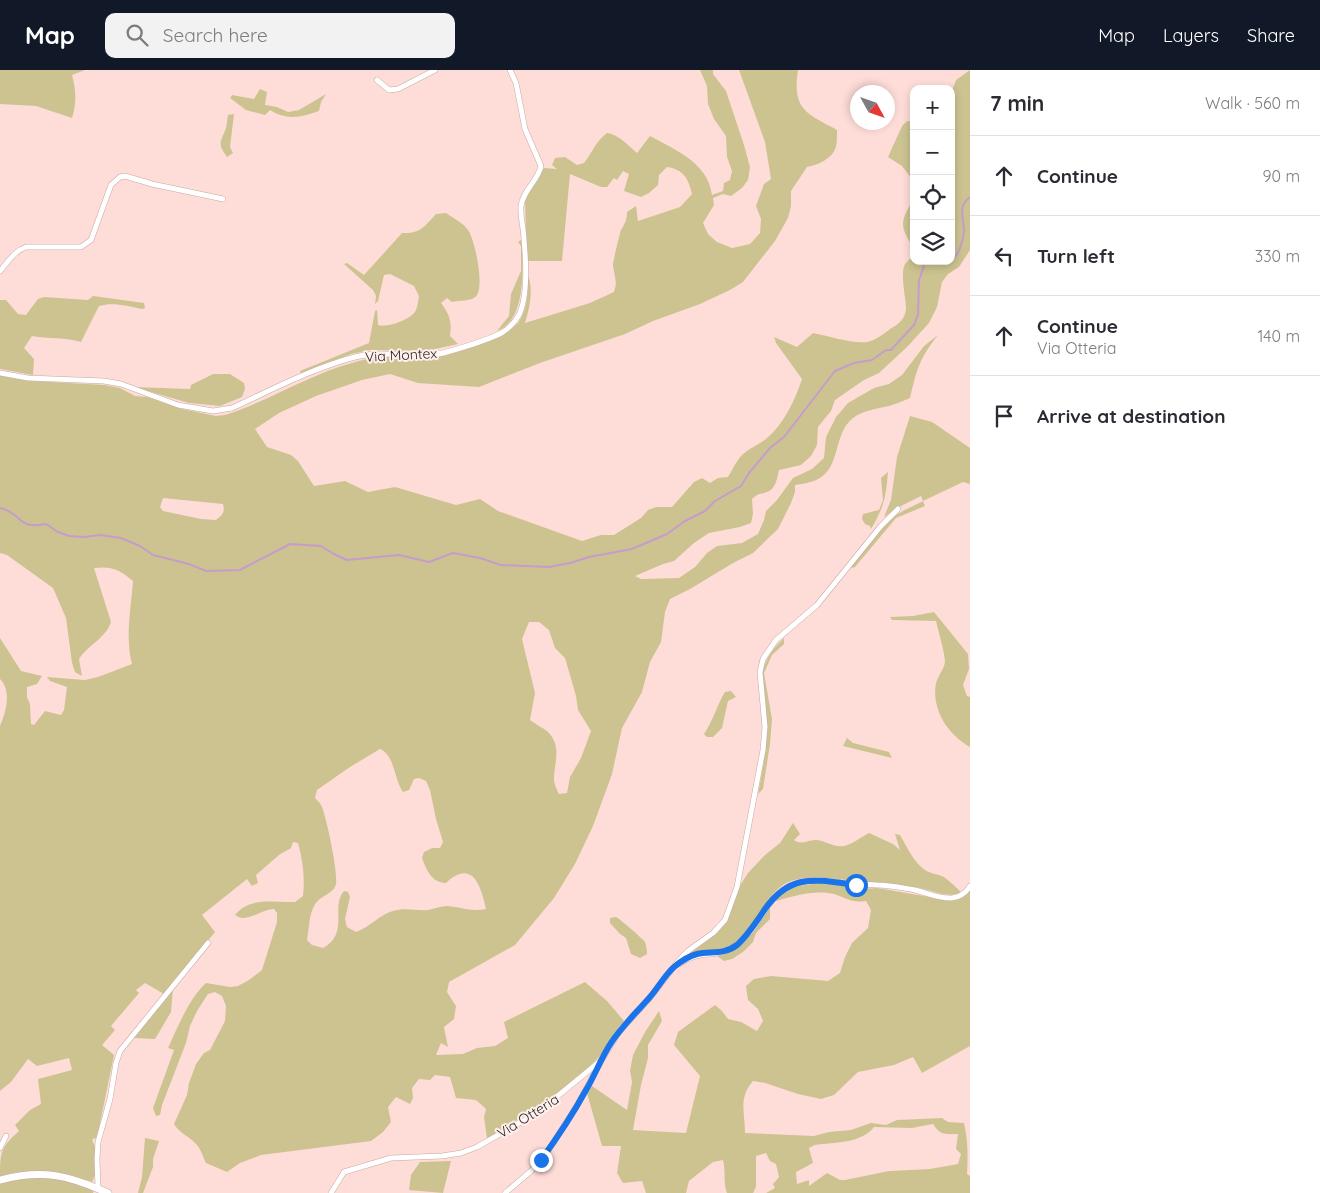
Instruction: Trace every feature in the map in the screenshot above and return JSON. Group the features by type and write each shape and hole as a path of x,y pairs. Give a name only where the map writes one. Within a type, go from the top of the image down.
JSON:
{"main road":[{"path":"0,1180 28,1174 48,1174 70,1178 108,1193"}],"street":[{"path":"377,80 389,90 398,89 435,70"},
{"name":"Via Montex","path":"0,373 28,378 114,382 178,404 218,411 232,408 316,371 354,358 387,354 432,355 503,332 514,322 521,309 524,284 524,241 521,208 524,196 541,166 525,128 516,83 510,70"},
{"path":"0,271 19,249 26,247 81,247 88,243 91,240 111,185 125,176 152,184 223,199"},
{"path":"600,1061 619,1032 650,998 672,968 688,950 719,928 730,908 738,887 763,750 764,727 760,672 766,654 776,640 817,605 881,526 898,509"},
{"path":"672,968 690,956 718,953 736,945 772,900 787,886 795,883 818,880 856,885 878,885 952,898 964,894 970,886"},
{"path":"98,1188 98,1142 110,1099 120,1051 208,943"},
{"name":"Via Otteria","path":"331,1193 344,1172 391,1158 454,1154 477,1147 537,1113 554,1101 600,1061"},
{"name":"Via Otteria","path":"505,1193 531,1171 548,1150 587,1089 600,1061"},
{"path":"0,1148 6,1136"}],"shaded area":[{"path":"0,70 85,70 72,75 75,107 72,118 36,106 0,104"},
{"path":"700,70 713,70 713,74 726,91 750,167 748,180 742,188 731,196 723,194 713,198 714,205 703,223 708,234 717,242 732,248 750,244 760,233 761,219 756,206 764,184 771,179 765,142 739,70 798,70 797,94 804,109 809,114 837,130 834,151 824,161 807,167 791,191 791,206 788,218 775,241 743,282 700,304 653,321 625,334 540,363 479,387 418,383 390,374 362,380 316,396 279,413 255,429 267,447 291,455 298,461 314,486 345,481 368,492 395,487 456,505 480,499 498,511 582,541 601,535 614,535 641,518 648,510 656,507 672,507 694,482 702,478 710,483 718,478 728,477 741,457 766,439 788,411 802,379 776,343 774,337 797,347 813,333 855,342 873,340 896,325 905,315 903,272 910,259 910,265 955,265 954,85 956,80 970,70 970,250 959,267 948,274 942,282 937,307 929,323 879,373 864,380 835,400 831,411 818,427 817,445 811,456 801,465 779,470 776,483 770,491 758,494 752,499 753,514 751,523 709,533 694,543 674,561 635,576 641,579 679,578 695,567 707,553 717,546 742,543 758,534 766,511 777,500 793,478 812,469 824,458 826,437 836,417 848,403 874,388 889,384 902,375 924,346 938,335 920,365 910,398 892,405 866,411 853,418 846,425 833,461 823,476 814,481 795,485 795,492 791,503 778,529 753,553 670,599 665,612 661,642 650,662 642,692 622,728 612,774 593,826 575,864 554,898 515,945 449,982 447,992 456,1006 454,1019 444,1027 448,1047 441,1043 436,1055 463,1054 477,1048 495,1046 508,1038 504,1022 585,982 607,1001 624,1021 601,1055 572,1082 531,1112 487,1138 484,1117 486,1109 476,1100 456,1098 450,1077 435,1075 430,1080 419,1079 412,1088 413,1098 410,1104 396,1097 388,1107 391,1122 383,1132 371,1141 261,1155 240,1163 227,1172 206,1163 198,1146 174,1124 187,1095 196,1064 204,1053 210,1050 225,1021 226,1006 222,996 215,992 208,994 197,1011 190,1026 186,1043 162,1105 160,1115 156,1116 153,1108 174,1050 168,1048 189,1004 206,983 230,987 238,986 262,970 277,922 277,913 274,909 244,918 235,915 241,909 255,903 295,902 303,896 304,876 301,856 298,843 293,842 291,848 279,855 256,875 258,883 252,886 247,879 202,915 215,932 164,994 145,983 136,990 139,993 111,1026 115,1030 102,1045 114,1055 97,1138 92,1139 95,1147 95,1175 92,1182 68,1175 36,1171 0,1176 0,1161 3,1150 8,1141 19,1131 15,1125 30,1110 41,1104 38,1079 72,1070 69,1058 37,1066 28,1059 11,1082 0,1091 0,726 6,708 7,695 4,684 0,679 0,638 21,671 42,676 37,684 27,687 31,724 34,725 45,711 61,715 64,710 67,687 50,681 47,677 85,680 132,664 129,633 133,581 115,569 94,568 111,622 105,633 79,659 82,676 75,672 66,618 53,588 7,555 0,553 0,375 32,381 105,385 120,388 135,396 147,397 182,409 216,416 225,415 257,403 320,374 357,362 388,356 436,357 461,351 489,340 511,329 518,323 524,312 527,300 528,276 531,294 525,323 590,303 614,292 616,282 613,263 627,212 636,206 638,221 680,207 692,194 687,179 678,170 667,167 659,175 658,185 641,197 624,191 629,174 623,171 617,180 614,178 607,187 601,187 570,174 562,261 527,261 525,201 530,188 544,168 557,169 552,165 555,158 565,157 577,165 584,163 597,143 607,133 619,138 637,153 650,136 680,152 697,166 704,174 712,195 723,191 724,183 730,180 732,171 727,157 726,136 714,119 708,104 707,86","holes":["163,498 223,504 224,511 216,520 201,519 163,511 160,507","529,622 539,622 549,630 555,648 565,658 578,710 591,731 581,758 570,777 567,793 559,794 554,783 556,750 553,739 548,732 530,720 535,693 522,639","380,749 389,757 403,792 409,790 414,779 419,778 426,781 430,790 443,842 440,848 432,848 424,852 422,858 430,875 446,883 455,876 463,873 469,874 478,885 486,909 470,910 442,906 428,910 397,910 383,915 356,932 347,927 345,919 350,897 348,892 344,891 340,897 336,935 323,948 312,945 307,940 312,910 320,899 333,890 336,884 334,858 327,823 322,806 315,798 317,790"]},
{"path":"260,89 267,92 265,105 277,107 288,112 299,110 326,94 321,102 319,111 294,117 282,116 270,110 265,115 246,110 230,98 232,95 254,99"},
{"path":"234,114 230,147 233,153 227,157 221,147 221,142 228,115"},
{"path":"907,121 910,121 910,176 902,166 888,157 902,126"},
{"path":"910,205 910,242 905,234 903,223"},
{"path":"446,213 461,223 471,235 476,252 480,282 475,297 469,300 452,302 447,298 441,303 450,319 450,336 458,344 426,351 370,350 351,354 301,374 300,371 369,343 375,311 377,310 378,325 382,326 403,320 415,312 419,296 414,286 390,274 384,275 378,301 375,304 376,296 373,290 344,264 347,263 364,275 402,233 418,231 436,214"},
{"path":"522,239 522,277 519,304 507,325 497,331 509,316 511,294 521,271 521,246 518,242"},
{"path":"93,296 144,303 145,308 115,304 99,306 81,342 69,339 32,336 24,348 34,359 33,375 0,369 0,300 6,300 18,314 26,315 38,299 44,297 88,300"},
{"path":"213,374 230,374 244,383 245,389 242,397 220,406 189,403 134,387 190,389 191,385"},
{"path":"910,416 932,422 970,448 970,484 963,482 923,501 921,496 884,517 891,500 897,457"},
{"path":"888,472 884,502 871,529 862,519 863,514 879,510 883,500 881,478"},
{"path":"923,501 925,506 896,518 855,567 851,568 871,540 888,521"},
{"path":"934,612 968,654 969,669 963,685 967,696 970,697 970,747 948,728 936,702 936,683 945,662 936,621 892,620 890,617 913,616"},
{"path":"784,638 784,644 772,655 764,673 772,719 763,789 758,794 767,732 762,682 763,672 766,661"},
{"path":"731,691 736,697 728,701 722,728 713,737 707,737 704,734 722,697 725,692"},
{"path":"847,738 853,743 889,752 892,758 843,746"},
{"path":"793,823 800,834 794,840 797,842 817,840 844,846 869,833 893,844 900,850 895,834 900,835 911,854 921,866 927,871 944,877 961,893 946,894 920,888 831,878 799,879 782,886 774,893 739,941 721,950 689,954 718,932 727,921 741,884 748,873 765,855 780,843"},
{"path":"820,883 862,889 877,888 947,900 970,890 970,1046 922,1073 913,1057 894,1065 858,1072 834,1095 821,1099 753,1081 745,1093 744,1099 745,1133 814,1136 829,1132 851,1130 871,1123 886,1125 897,1120 942,1118 948,1122 964,1123 970,1193 766,1193 775,1188 773,1184 779,1177 776,1164 770,1161 766,1153 756,1156 756,1187 753,1193 727,1193 723,1160 713,1162 689,1181 686,1193 646,1193 642,1181 623,1183 617,1173 621,1146 602,1146 587,1093 592,1086 627,1110 632,1082 630,1071 633,1055 659,1011 662,1021 648,1045 648,1058 633,1130 686,1133 700,1076 674,1045 678,1032 715,1005 728,1019 741,1022 757,1031 763,1021 758,1009 748,1000 746,986 754,979 771,976 828,981 840,973 852,943 868,928 871,910 866,901 855,901 828,893 814,893 773,902 790,887","holes":["933,1124 938,1131 944,1134 958,1134 956,1149 961,1154 958,1164 930,1169 889,1171 845,1180 840,1180 827,1173 809,1186 809,1180 797,1184 796,1172 813,1163 809,1148 815,1145 862,1137 874,1127 912,1128"]},
{"path":"770,907 770,919 756,933 753,942 743,952 732,959 724,961 717,956 742,943"},
{"path":"616,917 645,942 647,954 640,958 631,954 626,938 610,923 610,918"},
{"path":"173,988 171,1012 155,1039 133,1038"},
{"path":"145,1138 159,1141 153,1159 153,1167 143,1193 138,1193 142,1177"},
{"path":"451,1161 443,1193 409,1190 411,1175 420,1162"},
{"path":"29,1177 65,1180 94,1190 93,1193 0,1193 0,1182"}],"waterway":[{"path":"955,256 962,244 964,231 962,209 970,197"},
{"path":"0,508 13,513 29,525 46,524 58,532 69,536 100,535 121,538 140,546 153,555 189,564 206,571 240,570 290,544 321,546 347,560 399,555 429,562 453,553 480,558 501,565 549,567 632,549 667,534 685,521 705,511 715,501 741,486 749,473 770,448 784,437 835,371 854,363 872,360 886,350 891,350 914,325 918,315 919,280 924,265"}],"route":[{"path":"541,1160 587,1089 610,1044 660,986 672,968 690,956 718,953 736,945 772,900 787,886 818,880 856,885"}]}
